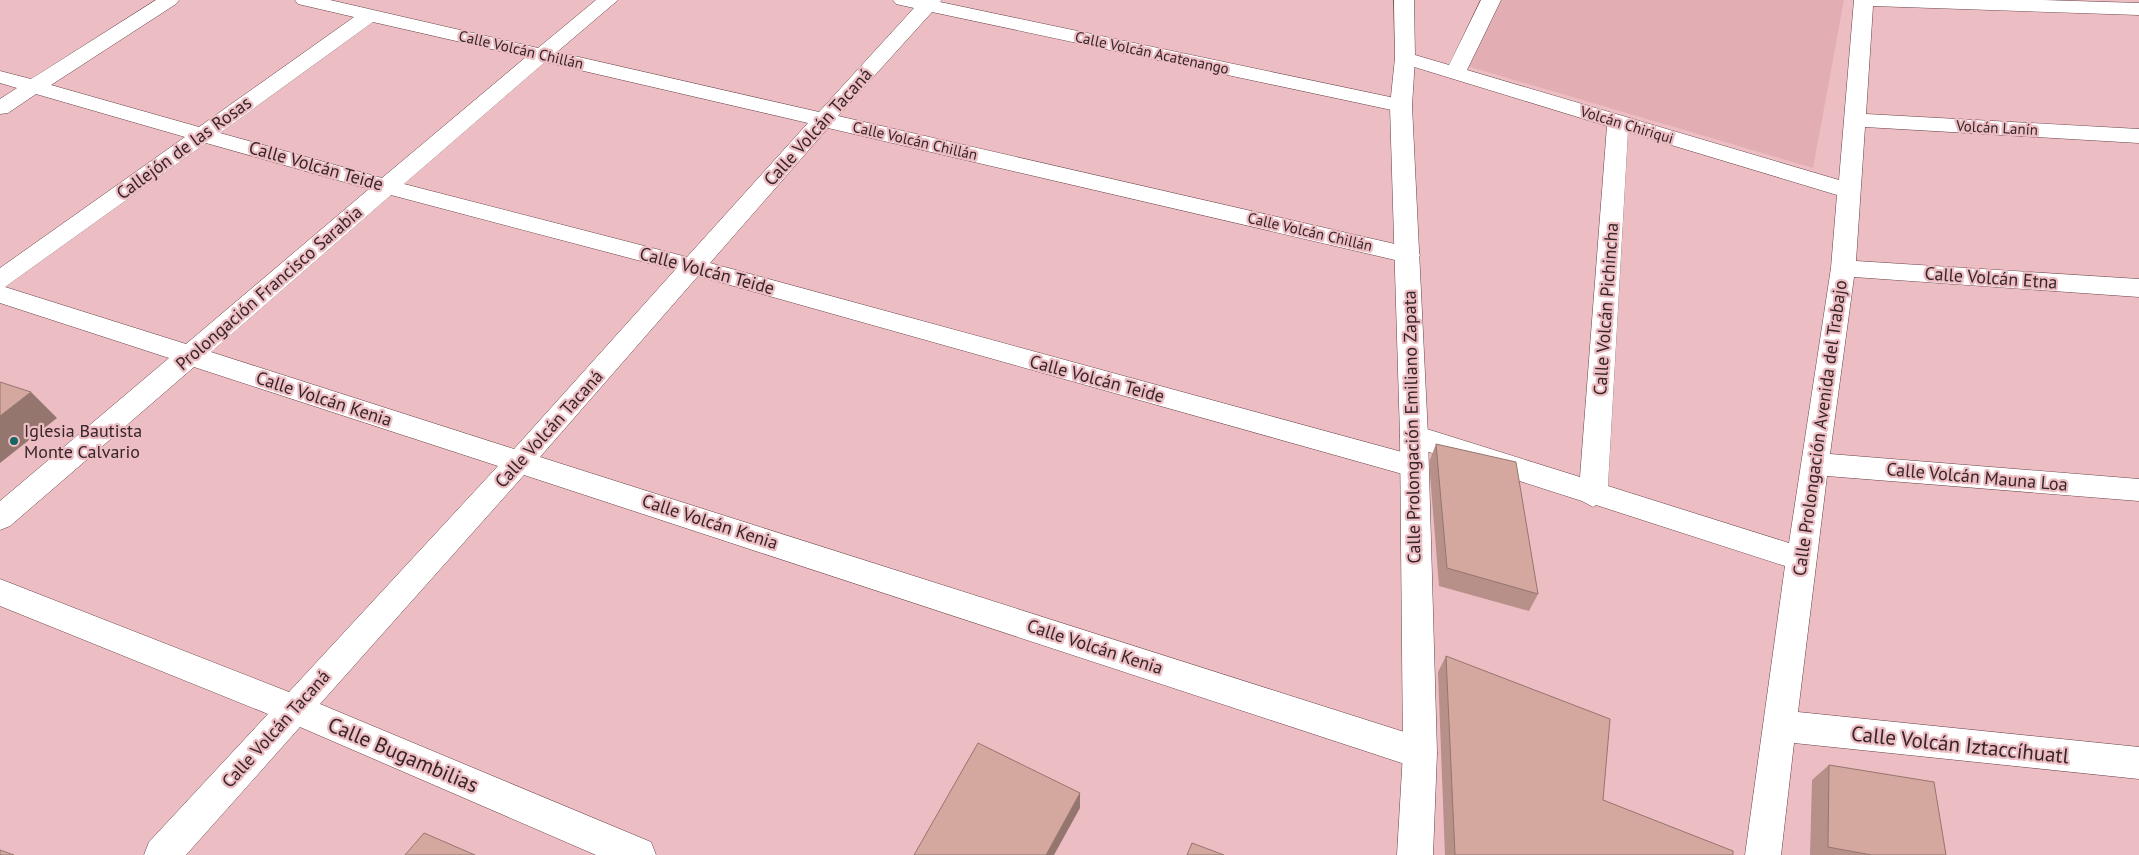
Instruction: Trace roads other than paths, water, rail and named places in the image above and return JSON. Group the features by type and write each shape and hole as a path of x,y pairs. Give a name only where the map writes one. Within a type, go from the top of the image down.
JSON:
{"street":[{"path":"0,108 169,0"},
{"name":"Calle Volcán Chillán","path":"305,0 1408,255"},
{"name":"Prolongación Francisco Sarabia","path":"0,518 542,54 608,0"},
{"name":"Calle Prolongación Emiliano Zapata","path":"1404,0 1405,58 1401,106 1414,436 1413,466 1420,752 1415,855"},
{"path":"1456,73 1491,0"},
{"name":"Calle Prolongación Avenida del Trabajo","path":"1764,855 1801,559 1843,268 1864,0"},
{"path":"1871,0 2139,9"},
{"name":"Calle Volcán Acatenango","path":"921,2 1401,106"},
{"name":"Calle Volcán Tacaná","path":"162,855 694,267 823,120 921,2"},
{"name":"Callejón de las Rosas","path":"0,280 368,16"},
{"name":"Volcán Chiriqui","path":"1405,58 1849,191"},
{"name":"Calle Volcán Teide","path":"0,77 387,187 694,267 1413,466"},
{"name":"Volcán Lanín","path":"1854,120 2139,136"},
{"name":"Calle Volcán Pichincha","path":"1593,495 1618,123"},
{"name":"Calle Volcán Etna","path":"1843,268 2139,288"},
{"name":"Calle Volcán Kenia","path":"0,294 1420,752"},
{"path":"1414,436 1593,495 1801,559"},
{"name":"Calle Volcán Mauna Loa","path":"1816,464 2139,490"},
{"name":"Calle Bugambilias","path":"0,592 294,709 638,855"},
{"name":"Calle Volcán Iztaccíhuatl","path":"1780,726 2139,763"}],"place":[{"name":"Iglesia Bautista Monte Calvario","path":"14,441"}]}
